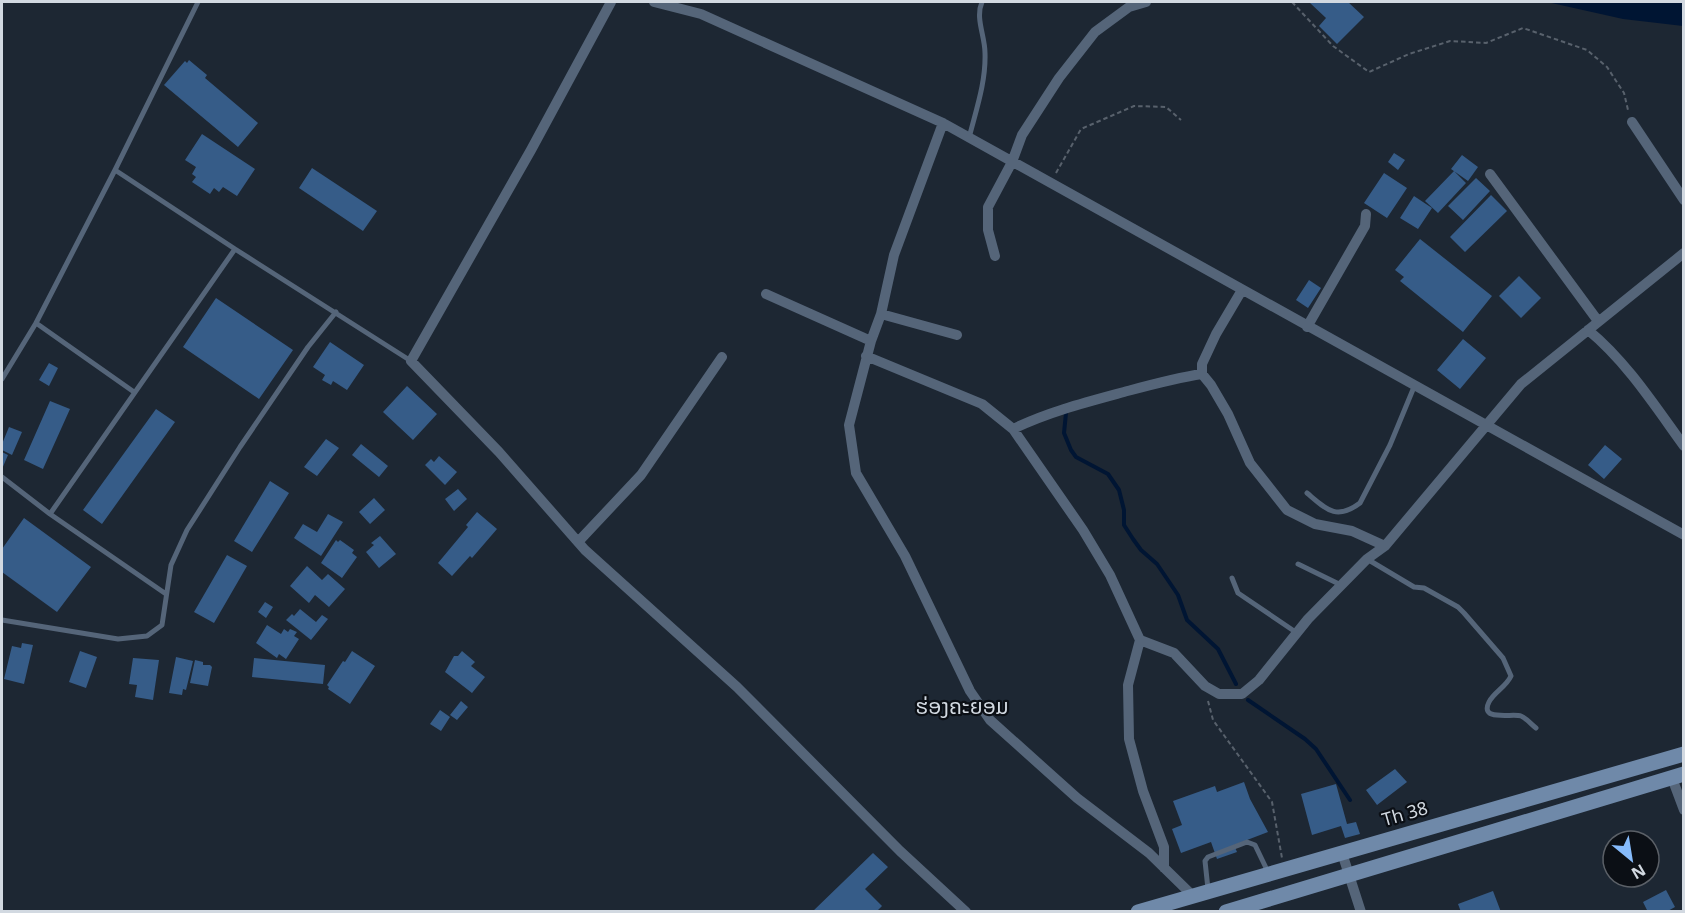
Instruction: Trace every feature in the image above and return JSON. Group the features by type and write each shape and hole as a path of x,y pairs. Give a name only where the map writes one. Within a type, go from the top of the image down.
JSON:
{"street":[{"path":"611,2 531,150 411,362 499,452 578,542 737,687 900,851 966,912"},
{"path":"654,2 701,14 943,123 1484,426 1683,534"},
{"path":"995,256 988,230 988,207 1012,162 1022,135 1059,78 1095,32 1129,7 1146,2"},
{"path":"1632,122 1683,200"},
{"path":"943,123 894,255 880,314 866,356 849,425 856,473 905,555 970,691 990,720 1077,798 1149,853 1192,895"},
{"path":"1490,174 1598,321"},
{"path":"1307,327 1365,226 1366,214"},
{"path":"1140,640 1174,653 1205,686 1219,694 1242,694 1259,680 1297,633 1341,585 1367,559 1385,546 1521,384 1683,253"},
{"path":"1242,290 1216,334 1202,364 1202,374 1228,414 1250,463 1287,510 1315,524 1352,531 1385,546"},
{"path":"766,294 871,341"},
{"path":"880,314 957,335"},
{"path":"1588,330 1606,344 1683,446"},
{"path":"866,356 982,404 1013,429 1089,539 1110,575 1140,640 1128,685 1129,739 1143,790 1164,847 1164,868"},
{"path":"578,542 641,475 722,357"},
{"path":"1013,429 1034,419 1094,400 1176,377 1202,374"},
{"name":"Th 38","path":"1138,912 1683,754"},
{"path":"1226,912 1678,776 1683,810"},
{"path":"1342,853 1361,912"}],"lane":[{"path":"2,379 36,323 198,2"},
{"path":"969,138 983,81 985,52 978,10 982,2"},
{"path":"115,170 411,362"},
{"path":"50,514 236,249"},
{"path":"2,620 118,639 147,636 162,625 171,565 187,530 308,347 336,312"},
{"path":"36,323 134,392"},
{"path":"1307,494 1328,511 1342,513 1352,510 1360,503 1390,445 1414,387"},
{"path":"2,477 50,514 166,594"},
{"path":"1367,559 1414,587 1424,588 1458,607 1503,658 1511,676 1491,700 1488,711 1491,715 1496,716 1523,717 1536,728"},
{"path":"1298,564 1341,585"},
{"path":"1232,578 1238,593 1297,633"},
{"path":"1209,891 1205,861 1208,857 1248,842 1255,845 1276,872"}],"path":[{"path":"1292,2 1333,46 1369,72 1409,54 1450,41 1486,43 1523,28 1554,37 1587,50 1606,67 1624,93 1632,122"},
{"path":"1051,183 1081,129 1134,106 1166,107 1181,120"},
{"path":"1205,686 1213,720 1272,802 1276,872"}],"water":[{"path":"1547,2 1683,2 1683,26 1623,19"}],"building":[{"path":"1309,2 1348,2 1364,17 1337,44 1319,26 1326,18"},
{"path":"189,60 207,75 205,78 258,123 238,147 164,85 185,61 187,63"},
{"path":"202,134 255,169 237,196 223,187 219,192 214,188 210,194 192,182 196,177 192,174 196,167 185,160"},
{"path":"1394,153 1405,160 1398,170 1388,162"},
{"path":"1462,155 1478,167 1468,181 1451,169"},
{"path":"312,168 377,211 363,231 299,188"},
{"path":"1454,171 1466,183 1438,213 1425,201"},
{"path":"1384,173 1407,188 1387,218 1364,203"},
{"path":"1476,178 1490,191 1463,220 1448,206"},
{"path":"1491,195 1507,211 1465,252 1450,237"},
{"path":"1414,196 1432,208 1418,229 1400,218"},
{"path":"1420,239 1492,296 1463,332 1400,281 1404,277 1395,270"},
{"path":"1519,276 1541,298 1521,318 1499,296"},
{"path":"1309,280 1321,288 1308,308 1296,300"},
{"path":"216,298 293,350 259,399 183,347"},
{"path":"1463,339 1486,358 1460,389 1437,370"},
{"path":"330,342 364,365 347,390 333,381 331,385 322,380 325,375 313,367"},
{"path":"49,363 58,368 49,386 39,380"},
{"path":"407,386 437,414 413,440 383,412"},
{"path":"50,401 70,409 43,469 24,460"},
{"path":"156,409 175,422 102,524 83,510"},
{"path":"9,427 22,432 12,455 2,450"},
{"path":"326,439 339,448 317,476 304,467"},
{"path":"361,444 388,466 379,477 352,455"},
{"path":"1605,445 1622,459 1604,479 1588,465"},
{"path":"2,452 8,455 2,469"},
{"path":"439,456 457,472 445,485 425,465 431,459 434,462"},
{"path":"270,481 289,493 252,552 234,541"},
{"path":"458,489 467,499 454,511 445,499"},
{"path":"374,498 385,510 370,524 359,512"},
{"path":"477,512 497,529 472,558 470,556 452,576 438,563 468,527 466,525"},
{"path":"328,514 343,522 321,556 294,538 303,524 317,532"},
{"path":"24,518 91,567 57,612 2,572 2,549"},
{"path":"380,536 396,554 379,568 366,552 374,545 371,543"},
{"path":"336,540 338,542 340,540 354,550 352,553 357,557 342,578 321,563"},
{"path":"227,555 247,566 214,623 194,612"},
{"path":"307,566 322,580 328,574 345,589 329,607 315,595 309,603 290,586"},
{"path":"265,602 273,607 266,618 258,612"},
{"path":"300,609 316,622 322,615 328,619 311,640 286,620"},
{"path":"267,625 281,634 284,629 288,632 290,629 297,632 294,636 299,639 286,659 279,654 277,658 256,643"},
{"path":"22,643 33,645 24,684 4,679 12,646 21,648"},
{"path":"80,651 97,657 86,688 69,682"},
{"path":"352,651 375,666 350,704 328,689 327,685"},
{"path":"462,651 475,662 471,666 485,677 472,693 445,672 454,656 458,656"},
{"path":"176,657 193,661 186,690 183,689 182,695 169,693"},
{"path":"133,658 159,660 153,700 135,697 137,685 129,684"},
{"path":"254,658 325,665 323,684 252,677"},
{"path":"195,660 212,667 208,686 190,683"},
{"path":"461,701 468,707 457,720 450,715"},
{"path":"440,710 450,717 441,731 430,724"},
{"path":"1395,769 1407,782 1377,805 1366,790"},
{"path":"1244,782 1250,799 1268,832 1234,845 1237,852 1217,859 1211,842 1181,853 1172,829 1182,825 1173,801 1215,786 1217,792"},
{"path":"1336,784 1347,824 1356,822 1360,834 1345,838 1341,826 1312,835 1301,794"},
{"path":"873,853 888,867 865,889 882,906 877,911 812,912"},
{"path":"1666,890 1675,907 1666,912 1648,912 1643,902"},
{"path":"1493,891 1501,912 1461,912 1458,904"}],"waterway":[{"path":"1066,413 1064,433 1071,450 1076,457 1108,474 1119,490 1124,510 1124,525 1141,550 1157,564 1178,595 1187,620 1218,649 1236,684"},
{"path":"1248,700 1316,749 1350,800"}],"district":[{"name":"ຮ່ອງຄະຍອມ","path":"962,707"}]}
